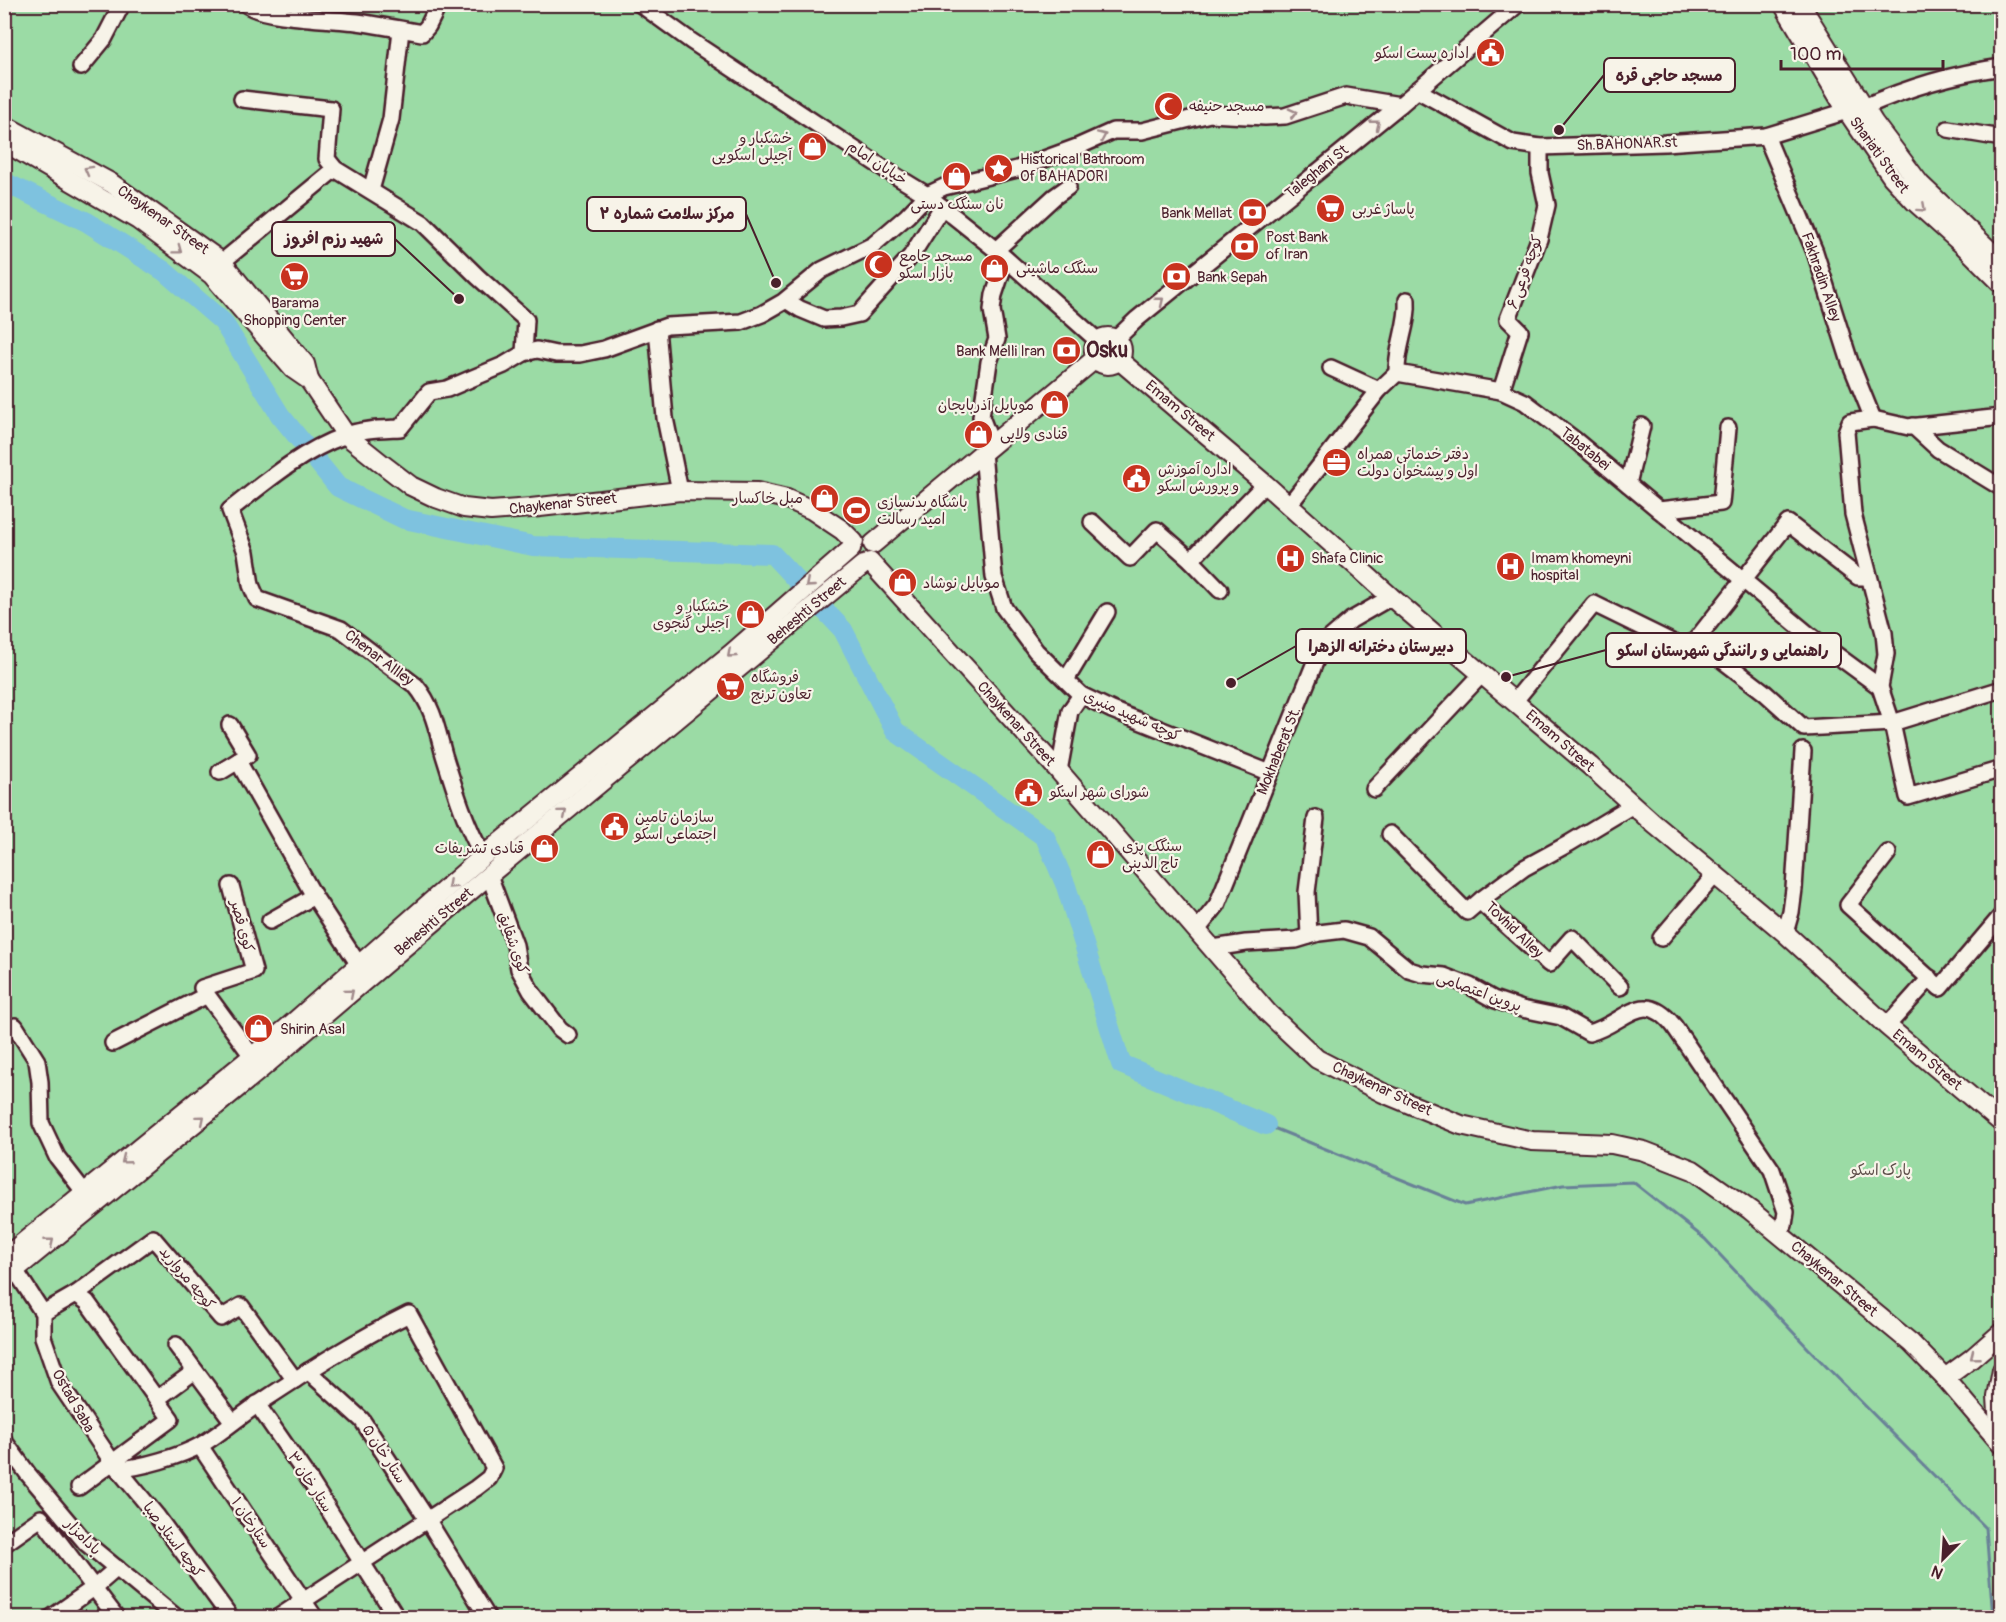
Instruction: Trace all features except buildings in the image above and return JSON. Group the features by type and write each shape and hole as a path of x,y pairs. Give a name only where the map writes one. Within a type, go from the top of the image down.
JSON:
{"main road":[{"name":"Shariati Street","path":"1783,4 1856,109 1920,184 2001,262"},
{"name":"Shariati Street","path":"1800,4 1892,177 2001,284"},
{"name":"Chaykenar Street","path":"4,125 111,183 222,262 305,364 309,380 346,435 411,486 464,508 491,511 680,491 757,492 787,499 812,510 842,530 852,545"},
{"name":"Chaykenar Street","path":"4,141 138,220 212,275 292,369 309,380"},
{"name":"Emam Street","path":"1103,346 1102,365 1107,366 1119,360 1265,484 1390,597 1785,933 1887,1026 2001,1123"},
{"path":"873,544 988,448 1103,346"},
{"path":"866,539 873,544 876,552 867,563 853,560 852,545 866,539"},
{"name":"Beheshti Street","path":"8,1269 262,1068 489,875 796,608 828,568 852,545"},
{"name":"Chaykenar Street","path":"867,563 1059,771 1268,1013 1317,1059 1383,1093 1461,1125 1532,1141 1612,1144 1644,1151 1693,1170 1779,1233 1911,1343 1950,1384 2001,1444"},
{"name":"Beheshti Street","path":"8,1269 85,1193 252,1056 483,856 723,660 796,608 841,583 867,563"},
{"path":"2001,1332 1971,1359 1950,1384 1972,1400 1982,1399 1994,1387 2001,1372"},
{"path":"2001,1372 1997,1397 2001,1444"}],"street":[{"path":"81,67 104,39 122,4"},
{"path":"246,4 250,8 265,12 358,22 422,33 439,4"},
{"name":"خیابان امام","path":"640,4 701,48 927,195 1001,254 1103,346"},
{"name":"Taleghani St","path":"1103,346 1400,105 1518,4"},
{"path":"371,190 391,119 401,30"},
{"name":"Sh.BAHONAR.st","path":"1417,90 1513,142 1540,147 1665,143 1766,136 1856,109 1900,91 1964,73 2001,67"},
{"path":"346,435 400,428 429,392 468,380 504,365 524,353 537,350 556,354 580,354 604,349 667,326 741,322 762,314 786,300 822,270 873,245 907,216 927,195 944,187 1017,169 1113,131 1142,131 1210,114 1286,116 1346,96 1400,105"},
{"path":"242,99 331,109 327,159 335,169 423,223 526,320 524,353"},
{"path":"1948,129 2001,138"},
{"name":"Fakhradin Alley","path":"1766,136 1815,252 1850,362 1873,419"},
{"name":"کوچه فرعی ۶","path":"1501,391 1520,331 1508,319 1539,239 1547,204 1540,174 1540,147"},
{"path":"222,262 335,169"},
{"path":"1001,254 1068,187"},
{"path":"786,300 824,319 858,314 911,256 942,207"},
{"name":"کوچه شهید منبری","path":"1001,254 1001,271 993,302 993,323 997,339 989,362 981,417 988,448 994,577 1004,608 1036,651 1081,694 1112,710 1270,773"},
{"path":"1289,505 1379,390 1397,373 1396,356 1408,310 1407,300"},
{"path":"657,329 665,417 680,491"},
{"path":"1331,368 1379,390"},
{"name":"Tabatabei","path":"1397,373 1501,391 1525,402 1628,484 1808,634 1880,687"},
{"path":"2001,417 1913,426 1873,419 1850,422 1846,432 1853,514 1884,633 1886,654 1880,687 1892,723 1908,797 2001,768"},
{"path":"1628,484 1642,426"},
{"path":"1913,426 1938,449 2001,488"},
{"path":"1659,510 1720,503 1728,428"},
{"name":"Chenar Allley","path":"346,435 315,448 230,510 246,552 251,585 257,598 341,629 416,686 426,698 434,718 468,829 483,856"},
{"path":"1191,560 1265,484"},
{"path":"1092,522 1130,558 1157,530 1220,590"},
{"path":"1692,645 1788,523 1858,577 1868,577"},
{"name":"Mokhaberat St.","path":"1197,930 1217,904 1322,645 1351,620 1390,597"},
{"path":"1514,702 1594,603 1692,645 1764,692 1804,728 1892,723 2001,689"},
{"path":"1066,680 1107,612"},
{"path":"1374,789 1482,674"},
{"path":"1059,771 1071,711 1081,694"},
{"path":"220,772 248,755 230,725"},
{"path":"1785,933 1794,889 1803,751"},
{"path":"238,761 314,896 359,965"},
{"name":"Tovhid Alley","path":"1620,987 1572,938 1549,964 1485,906 1482,899 1524,868 1633,805"},
{"path":"1309,936 1307,892 1316,818"},
{"path":"1390,834 1467,912 1482,899"},
{"path":"1888,853 1848,905 1940,988 2001,915"},
{"name":"کوی شقایق","path":"489,875 515,945 519,969 538,1001 560,1029 568,1035"},
{"path":"1661,938 1715,875"},
{"name":"کوی قصر","path":"207,995 202,988 254,970 231,886"},
{"path":"270,921 314,896"},
{"name":"پروین اعتصامی","path":"1213,948 1246,943 1296,940 1344,930 1369,937 1409,970 1444,976 1470,986 1493,999 1522,1009 1561,1017 1589,1033 1601,1030 1641,1007 1655,1008 1670,1021 1767,1163 1786,1212 1784,1225 1779,1233"},
{"path":"1887,1026 1930,978"},
{"path":"112,1043 207,995 252,1056"},
{"path":"15,1026 37,1061 41,1123 57,1157 85,1193"},
{"name":"کوچه مروارید","path":"76,1294 153,1238 221,1318 241,1306"},
{"name":"Ostad Saba","path":"8,1269 43,1313 43,1337 59,1383 115,1466"},
{"path":"43,1313 76,1294 87,1302 171,1419 115,1466 79,1488"},
{"name":"ستار خان ۵","path":"241,1306 302,1375 362,1420 488,1617"},
{"path":"115,1466 132,1468 200,1446 257,1404 302,1375 370,1333 409,1314 494,1468 489,1478 277,1617"},
{"path":"176,1345 232,1422"},
{"path":"157,1399 195,1371"},
{"name":"ستار خان ۳","path":"257,1404 311,1482 397,1617"},
{"name":"بادامزار","path":"6,1445 86,1543 177,1617"},
{"name":"ستارخان ۱","path":"200,1446 315,1617"},
{"name":"کوچه استاد صبا","path":"115,1466 156,1515 231,1617"},
{"path":"4,1544 41,1518 117,1617"},
{"path":"51,1617 95,1587 117,1568"}],"green space":[{"name":"پارک اسکو","path":"4,5 2001,5 2001,1617 5,1617"}],"waterway":[{"path":"4,182 87,222 164,271 223,322 280,415 338,487 404,519 533,546 772,554 843,630 895,731 1045,837 1066,886 1121,1064 1266,1125"},
{"path":"1266,1125 1465,1205 1563,1185 1633,1182 1705,1239 1808,1348 1986,1528 1993,1618"}],"place":[{"name":"اداره پست اسکو","path":"1490,53"},
{"name":"مسجد حنیفه","path":"1168,106"},
{"name":"مسجد حاجی قره","path":"1559,130"},
{"name":"خشکبار و آجیلی اسکویی","path":"813,147"},
{"name":"Historical Bathroom Of BAHADORI","path":"999,168"},
{"name":"نان سنگک دستی","path":"957,177"},
{"name":"پاساژ غربی","path":"1331,209"},
{"name":"Bank Mellat","path":"1253,213"},
{"name":"Post Bank of Iran","path":"1245,246"},
{"name":"مسجد جامع بازار اسکو","path":"878,265"},
{"name":"سنگک ماشینی","path":"995,268"},
{"name":"Barama Shopping Center","path":"295,276"},
{"name":"Bank Sepah","path":"1176,277"},
{"name":"مرکز سلامت شماره ۲","path":"776,283"},
{"name":"شهید رزم افروز","path":"459,299"},
{"name":"Bank Melli Iran","path":"1066,351"},
{"name":"موبایل آذربایجان","path":"1055,405"},
{"name":"قنادی ولایی","path":"979,434"},
{"name":"دفتر خدماتی همراه اول و پیشخوان دولت","path":"1336,463"},
{"name":"اداره آموزش و پرورش اسکو","path":"1137,478"},
{"name":"مبل خاکسار","path":"824,498"},
{"name":"باشگاه بدنسازی امید رسالت","path":"856,511"},
{"name":"Shafa Clinic","path":"1290,558"},
{"name":"Imam khomeyni hospital","path":"1510,567"},
{"name":"موبایل نوشاد","path":"902,583"},
{"name":"خشکبار و آجیلی گنجوی","path":"750,615"},
{"name":"راهنمایی و رانندگی شهرستان اسکو","path":"1506,677"},
{"name":"دبیرستان دخترانه الزهرا","path":"1231,683"},
{"name":"فروشگاه تعاون ترنج","path":"730,686"},
{"name":"شورای شهر اسکو","path":"1029,792"},
{"name":"سازمان تامین اجتماعی اسکو","path":"614,826"},
{"name":"قنادی تشریفات","path":"545,848"},
{"name":"سنگک پزی تاج الدینی","path":"1101,855"},
{"name":"Shirin Asal","path":"259,1029"}],"district":[{"name":"Osku","path":"1107,350"}]}
